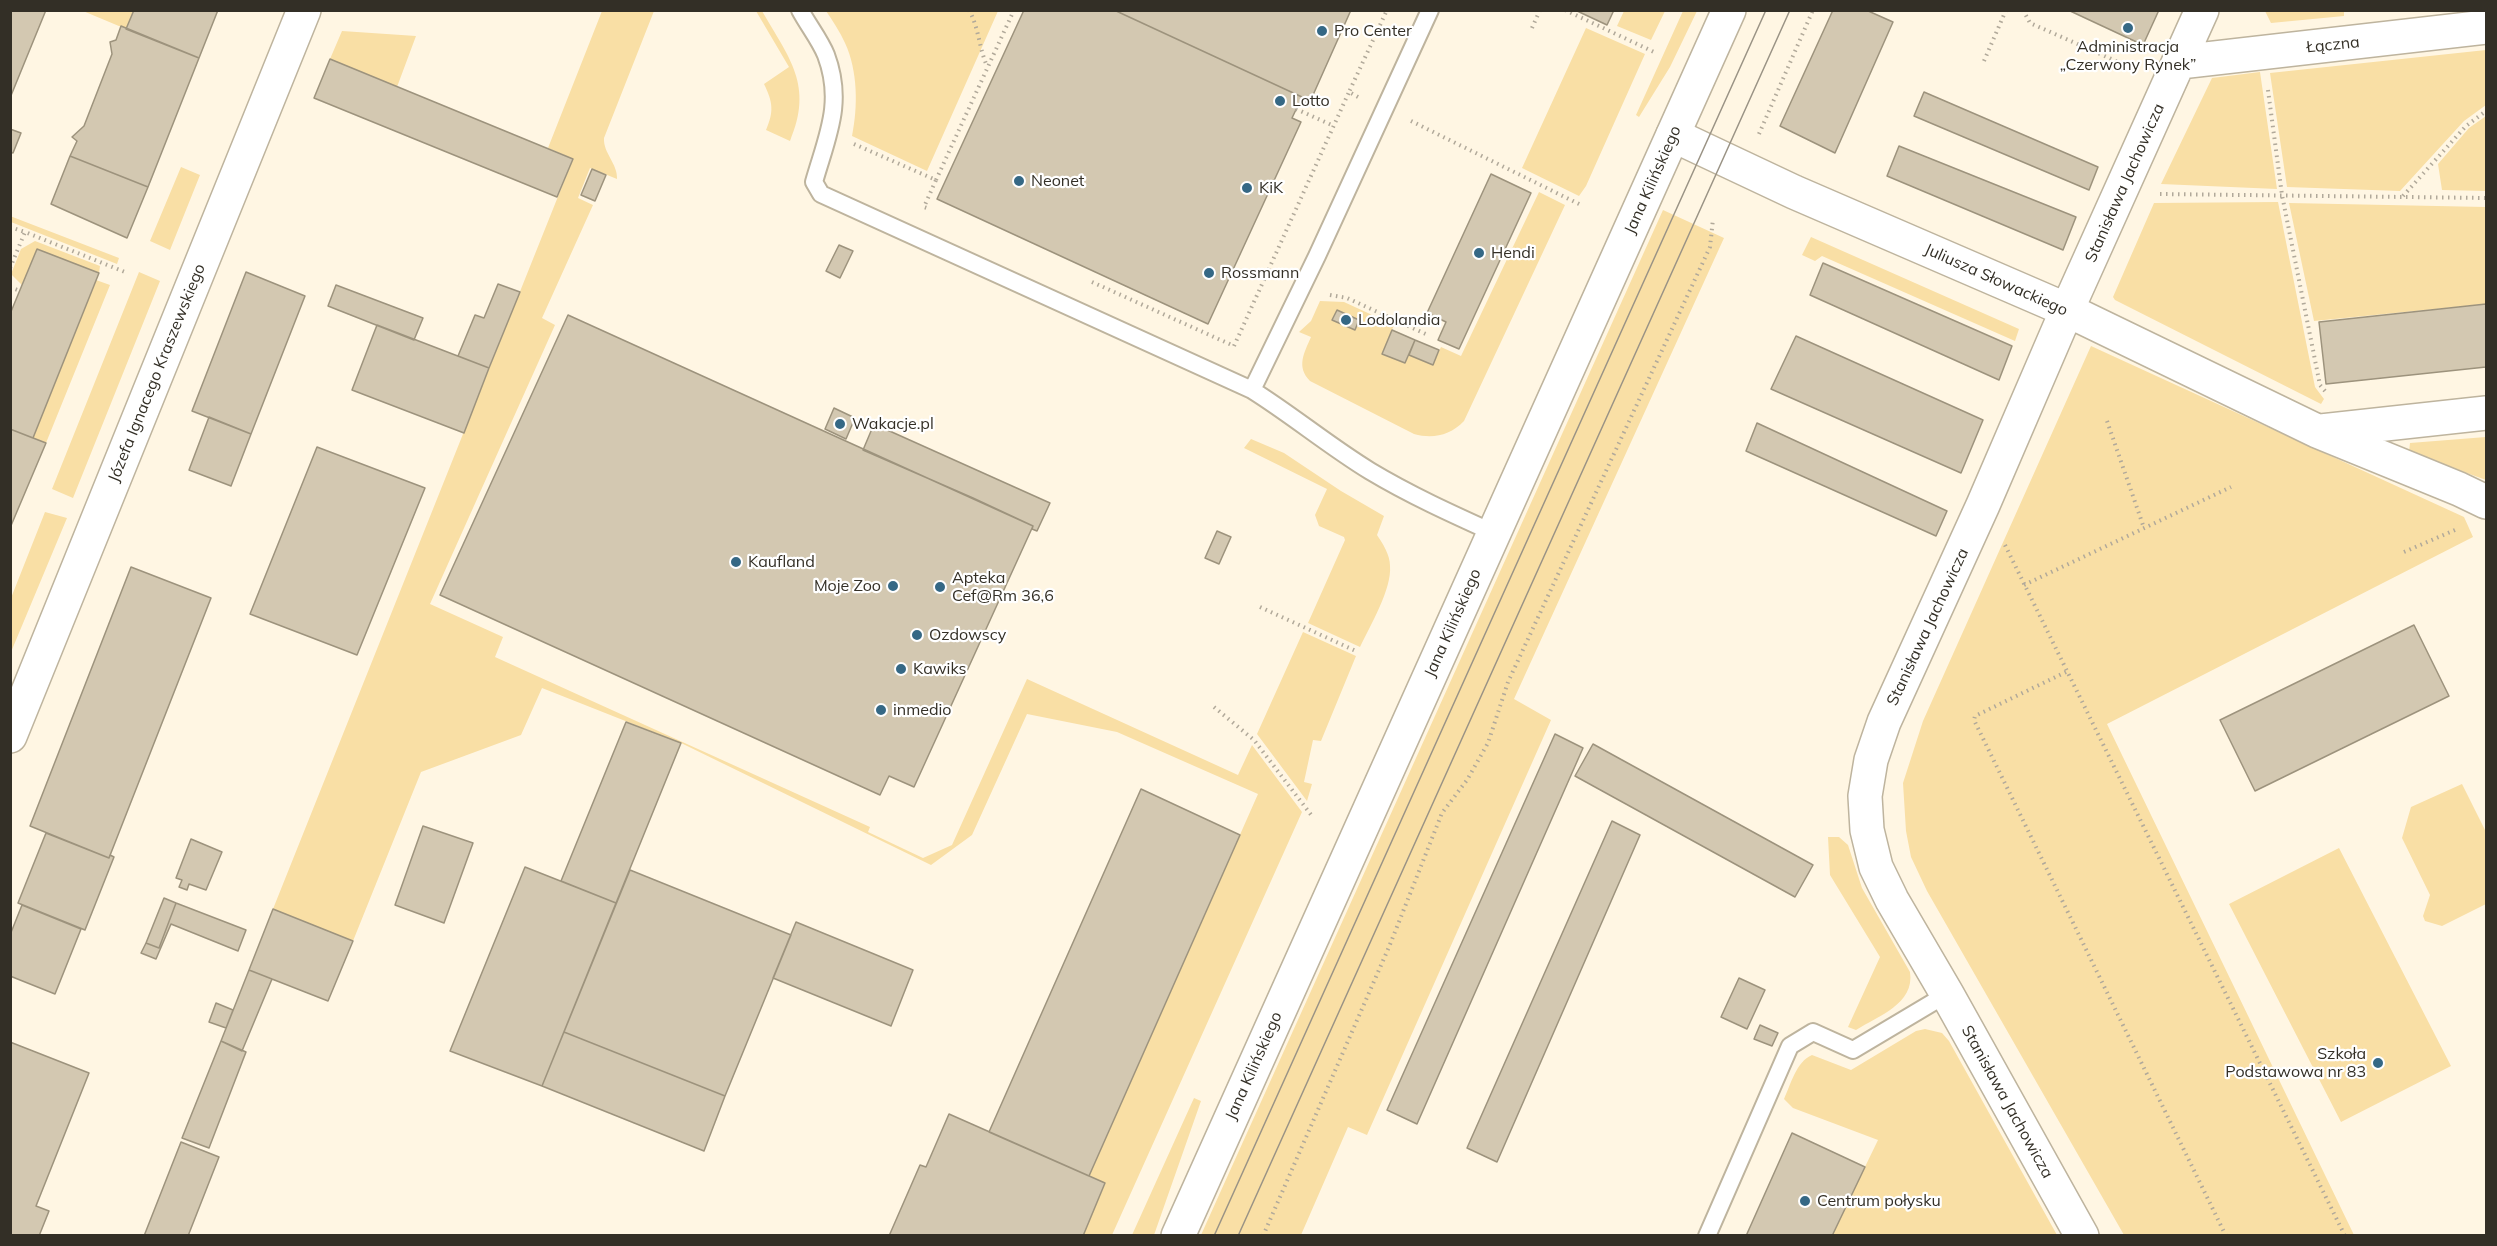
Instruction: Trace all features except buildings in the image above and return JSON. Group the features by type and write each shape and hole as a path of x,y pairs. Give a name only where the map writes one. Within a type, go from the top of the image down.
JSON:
{"street":[{"name":"Józefa Ignacego Kraszewskiego","path":"10,736 304,10"},
{"name":"Jana Kilińskiego","path":"1178,1236 1729,10"},
{"name":"Stanisława Jachowicza","path":"2082,1236 1892,900 1876,867 1867,831 1865,796 1871,760 1884,722 1983,505 2067,310 2202,10"},
{"name":"Łączna","path":"2174,73 2262,53 2487,27"},
{"name":"Juliusza Słowackiego","path":"1673,135 1746,170 2067,310 2317,431 2487,502"},
{"path":"2317,431 2487,413"}],"lane":[{"path":"800,10 825,53 834,83 834,111 830,133 814,182 821,194 1252,390 1292,415 1368,469 1415,496 1494,533"},
{"path":"1252,390 1430,10"},
{"path":"1707,1236 1790,1046 1813,1032 1853,1050 1947,994"}],"path":[{"path":"969,10 975,22 980,51 988,68"},
{"path":"935,212 924,207 1014,10"},
{"path":"1221,376 1387,10"},
{"path":"1532,28 1540,10"},
{"path":"1564,10 1654,52"},
{"path":"1746,170 1752,148 1813,10"},
{"path":"1984,61 2006,10"},
{"path":"2023,10 2030,23 2174,73"},
{"path":"2262,53 2283,195 2320,385 2326,394"},
{"path":"1349,92 1583,206"},
{"path":"1296,109 1334,126"},
{"path":"2402,197 2466,126 2487,111"},
{"path":"830,133 936,180"},
{"path":"2151,194 2487,198"},
{"path":"1263,1236 1389,947 1443,813 1467,780 1488,743 1508,682 1707,256 1713,219"},
{"path":"10,227 125,272"},
{"path":"10,268 25,232"},
{"path":"1269,268 1327,294 1347,298 1428,335"},
{"path":"1084,279 1234,346"},
{"path":"10,287 20,291"},
{"path":"2107,421 2144,528"},
{"path":"2024,585 2231,487"},
{"path":"2404,552 2456,529"},
{"path":"2003,542 2345,1236"},
{"path":"1260,607 1358,652"},
{"path":"2066,672 1975,716 1974,720 2226,1236"},
{"path":"1214,707 1254,740 1312,816"}],"shaded area":[{"path":"1624,10 1665,11 1651,40 1617,26"},
{"path":"83,11 134,11 126,29"},
{"path":"602,11 654,11 604,138 617,179 590,168 578,198 593,205 542,318 555,325 430,604 503,637 495,657 870,827 868,832 923,858 952,845 1027,679 1238,775 1252,745 1302,812 1112,1235 1083,1235 1105,1184 1089,1176 1258,794 1117,732 1027,714 972,835 931,865 681,743 542,688 521,735 421,772 353,941 273,909 573,159 548,148"},
{"path":"756,11 762,11 781,43 795,73 799,88 800,104 790,141 766,130 771,107 764,84 789,67"},
{"path":"826,11 998,11 927,171 852,136 856,101 855,77 843,39"},
{"path":"1683,11 1697,11 1670,67 1639,117 1636,115"},
{"path":"2265,11 2344,11 2344,16 2271,23"},
{"path":"1586,28 1645,54 1586,186 1579,196 1522,168"},
{"path":"342,31 416,36 397,87 330,59"},
{"path":"2486,50 2486,105 2464,121 2400,191 2287,187 2270,73"},
{"path":"2260,72 2277,189 2161,184 2212,78"},
{"path":"2486,116 2486,191 2442,190 2438,164 2469,128"},
{"path":"181,167 200,175 170,250 150,241"},
{"path":"1539,192 1565,205 1464,421 1459,426 1440,435 1414,434 1310,381 1302,365 1311,337 1299,332 1311,321 1320,301 1344,302 1394,325 1382,354 1405,363 1409,355 1433,364 1441,347 1461,356"},
{"path":"2278,202 2315,387 2324,399 2321,404 2113,297 2154,203"},
{"path":"2289,203 2486,207 2486,304 2314,321"},
{"path":"1663,210 1724,238 1514,699 1551,720 1367,1135 1348,1127 1301,1235 1201,1235"},
{"path":"10,216 119,258 117,264 11,222"},
{"path":"1811,237 2019,329 2015,341 1822,256 1815,261 1802,255"},
{"path":"35,241 100,266 99,273 37,249 22,285 11,274 21,249"},
{"path":"139,272 160,281 73,498 52,489"},
{"path":"96,280 110,285 46,443 33,438"},
{"path":"2091,346 2464,517 2473,537 2107,724 2354,1235 2124,1235 1927,891 1911,857 1906,831 1903,783 1923,721"},
{"path":"2486,437 2486,480 2409,452 2410,443"},
{"path":"1251,439 1284,453 1384,516 1377,535 1389,558 1390,575 1380,607 1360,647 1308,623 1345,540 1344,537 1319,526 1315,515 1327,489 1244,448"},
{"path":"45,512 67,518 11,652 11,598"},
{"path":"1303,632 1356,656 1321,741 1313,740 1304,782 1312,784 1307,801 1257,734"},
{"path":"2462,784 2486,832 2486,904 2442,926 2425,921 2423,916 2430,895 2402,838 2411,807"},
{"path":"1828,837 1839,837 1848,845 1862,888 1910,972 1907,993 1901,1001 1856,1030 1848,1027 1880,957 1830,875"},
{"path":"2339,848 2451,1066 2341,1122 2229,904"},
{"path":"1925,1029 1942,1033 1949,1041 2057,1235 1832,1235 1878,1140 1793,1108 1784,1099 1792,1080 1806,1058 1812,1055 1851,1070 1916,1031"},
{"path":"1194,1098 1201,1101 1154,1235 1132,1235"}],"tram line":[{"path":"1214,1236 1766,10"},
{"path":"1238,1236 1790,10"}],"place":[{"name":"Administracja „Czerwony Rynek”","path":"2128,28"},
{"name":"Pro Center","path":"1322,31"},
{"name":"Lotto","path":"1280,101"},
{"name":"Neonet","path":"1019,181"},
{"name":"KiK","path":"1247,188"},
{"name":"Hendi","path":"1479,253"},
{"name":"Rossmann","path":"1209,273"},
{"name":"Lodolandia","path":"1346,320"},
{"name":"Wakacje.pl","path":"840,424"},
{"name":"Kaufland","path":"736,562"},
{"name":"Moje Zoo","path":"893,586"},
{"name":"Apteka Cef@Rm 36,6","path":"940,587"},
{"name":"Ozdowscy","path":"917,635"},
{"name":"Kawiks","path":"901,669"},
{"name":"inmedio","path":"881,710"},
{"name":"Szkoła Podstawowa nr 83","path":"2378,1063"},
{"name":"Centrum połysku","path":"1805,1201"}]}
